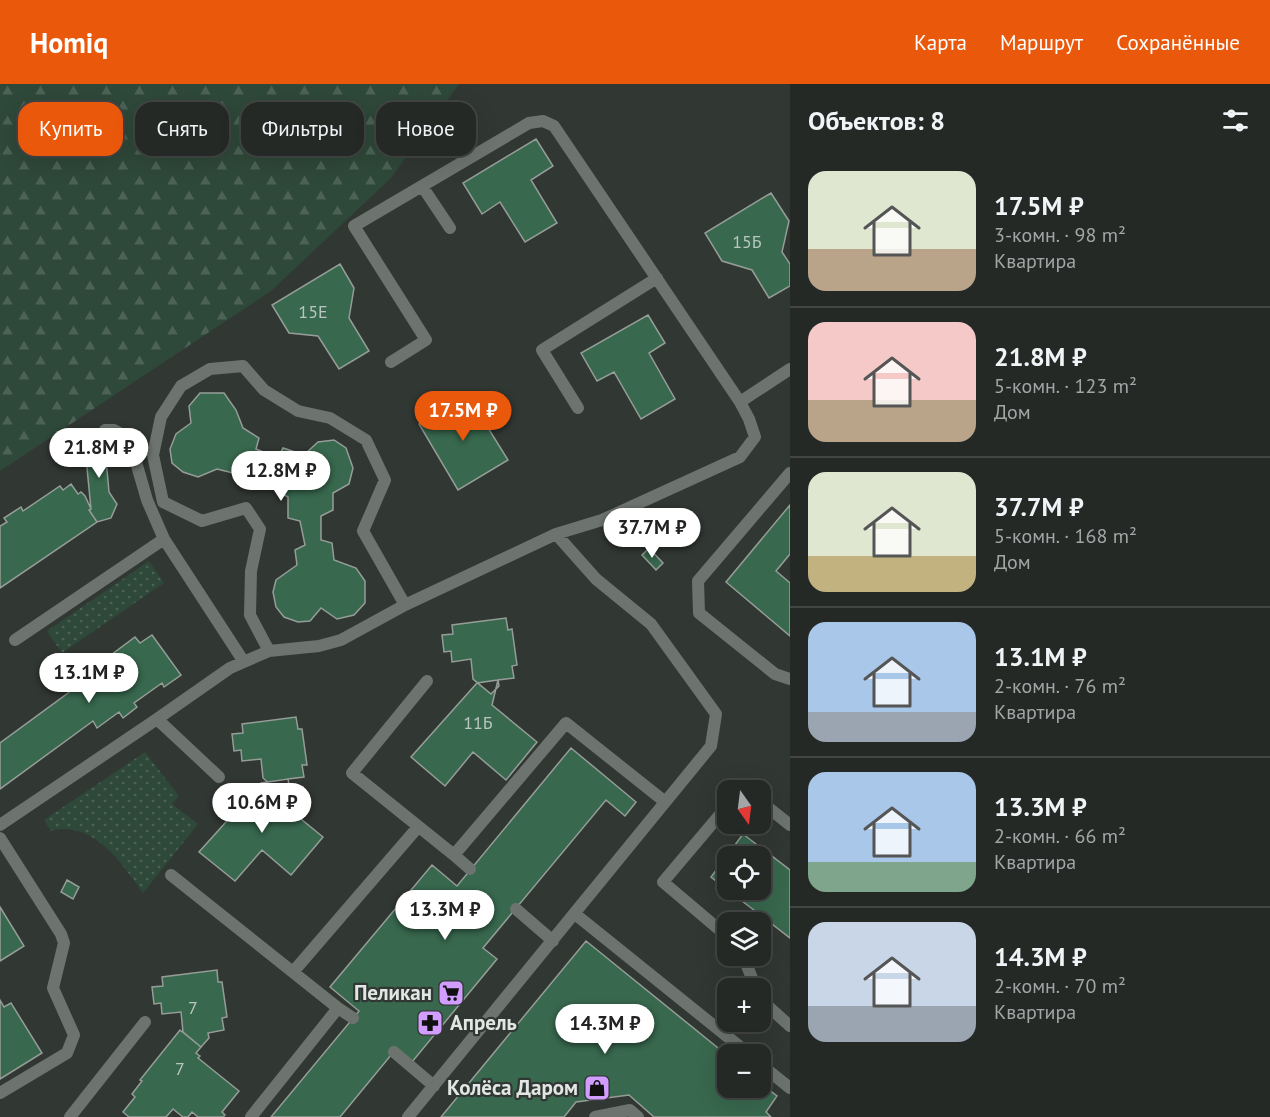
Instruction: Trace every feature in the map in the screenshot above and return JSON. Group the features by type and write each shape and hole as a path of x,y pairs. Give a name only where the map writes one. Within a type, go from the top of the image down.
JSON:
{"lane":[{"path":"0,825 230,668 269,651 330,644 405,605 556,534 602,520 740,457 755,437 740,402 657,278 554,126 543,121 530,123 354,226 426,340 391,362"},
{"path":"422,186 450,228"},
{"path":"578,408 542,350 657,278"},
{"path":"269,651 250,615 251,571 260,529 246,508 202,520 163,502 153,455 161,417 181,386 210,369 243,366 264,390 298,411 330,418 366,440 385,480 363,531 405,605"},
{"path":"740,402 790,369"},
{"path":"105,430 114,430 129,438 147,500 164,539 244,662"},
{"path":"790,473 698,581 699,613 776,674 790,679"},
{"path":"408,1117 711,746 716,714 651,624 596,579 556,534"},
{"path":"15,640 164,539"},
{"path":"427,681 352,773 470,869"},
{"path":"157,719 219,777"},
{"path":"454,855 566,723 664,801"},
{"path":"771,810 790,825"},
{"path":"717,818 663,882 717,928"},
{"path":"293,972 417,827"},
{"path":"0,838 62,934 64,943 53,988 74,1035 67,1053 0,1093"},
{"path":"171,875 353,1018"},
{"path":"516,909 553,941"},
{"path":"575,914 737,1044"},
{"path":"250,1117 338,1008"},
{"path":"771,1009 790,1026"},
{"path":"70,1117 146,1022"},
{"path":"394,1052 434,1086"},
{"path":"771,1073 790,1088"},
{"path":"595,1117 630,1110 638,1117"}],"green space":[{"path":"0,84 459,84 446,102 376,102 376,156 407,156 391,178 271,291 0,471"},
{"path":"149,561 164,583 62,653 47,631"},
{"path":"145,752 179,796 172,804 198,824 143,893 116,858 93,838 66,829 51,831 44,820"}],"building":[{"path":"536,139 553,166 531,180 557,223 525,242 500,202 482,214 463,183"},
{"path":"771,193 789,221 782,252 790,264 790,286 769,298 752,270 722,261 705,233"},
{"path":"340,264 354,288 349,318 369,351 339,369 318,336 289,333 272,305"},
{"path":"648,315 665,343 649,353 675,399 641,419 614,372 597,381 581,353"},
{"path":"200,393 224,393 236,410 243,428 259,438 256,449 278,458 283,448 304,455 318,442 334,440 346,448 353,468 349,484 333,493 333,510 321,516 321,540 332,543 334,560 356,568 365,581 365,603 354,615 337,619 321,608 310,621 298,622 284,617 276,607 273,592 276,580 297,565 295,550 305,545 300,521 288,518 288,497 270,487 268,474 246,465 237,474 217,469 198,477 183,472 172,463 170,449 176,434 191,423 189,406"},
{"path":"467,394 508,460 458,490 419,424"},
{"path":"104,436 109,492 117,504 111,518 97,522 89,510 91,509 84,437"},
{"path":"71,484 78,494 81,492 85,496 91,509 89,510 97,522 0,588 0,526 7,522 4,518 21,507 23,511 60,486 63,490"},
{"path":"790,505 790,554 776,571 790,583 790,636 726,582"},
{"path":"649,548 663,563 656,570 642,555"},
{"path":"506,618 508,630 512,629 517,665 512,666 514,678 498,680 499,686 491,694 473,679 471,659 452,662 451,651 444,652 442,635 453,634 452,625"},
{"path":"152,635 181,675 164,687 162,683 134,703 137,707 123,718 119,712 97,728 93,721 0,789 0,743 98,671 95,667 135,637 140,643"},
{"path":"498,680 492,705 537,742 506,780 473,752 445,786 411,757 477,683"},
{"path":"296,717 298,729 302,729 307,765 302,765 304,777 288,779 289,785 281,794 263,778 261,759 242,761 241,750 234,751 232,734 243,733 242,724"},
{"path":"571,748 636,802 625,816 606,800 483,948 497,959 412,1062 396,1049 340,1117 271,1117 359,1011 330,987 432,865 457,886"},
{"path":"288,779 289,785 279,801 323,837 291,875 262,850 235,881 199,852 261,783"},
{"path":"743,834 759,846 734,846"},
{"path":"771,855 790,870 790,938 771,923 771,912 756,912 741,900 771,900"},
{"path":"717,869 717,882 711,877"},
{"path":"67,880 79,887 73,899 61,892"},
{"path":"0,907 24,946 0,961"},
{"path":"586,941 717,1047 717,1098 771,1098 771,1091 777,1096 766,1112 771,1117 654,1117 629,1095 576,1102 564,1117 441,1117"},
{"path":"217,970 218,982 222,982 227,1017 222,1018 224,1030 208,1033 209,1038 201,1047 183,1032 181,1012 162,1014 161,1003 154,1004 152,987 163,986 162,977"},
{"path":"0,1000 4,1007 11,1003 42,1053 0,1079"},
{"path":"180,1030 201,1047 196,1053 200,1056 198,1058 239,1091 222,1112 225,1115 223,1117 198,1117 192,1112 188,1117 183,1117 173,1109 166,1117 129,1117 123,1112 135,1097 132,1094 142,1081 140,1080"}],"place":[{"name":"Пеликан","path":"451,993"},
{"name":"Апрель","path":"430,1023"},
{"name":"Колёса Даром","path":"597,1088"}]}
